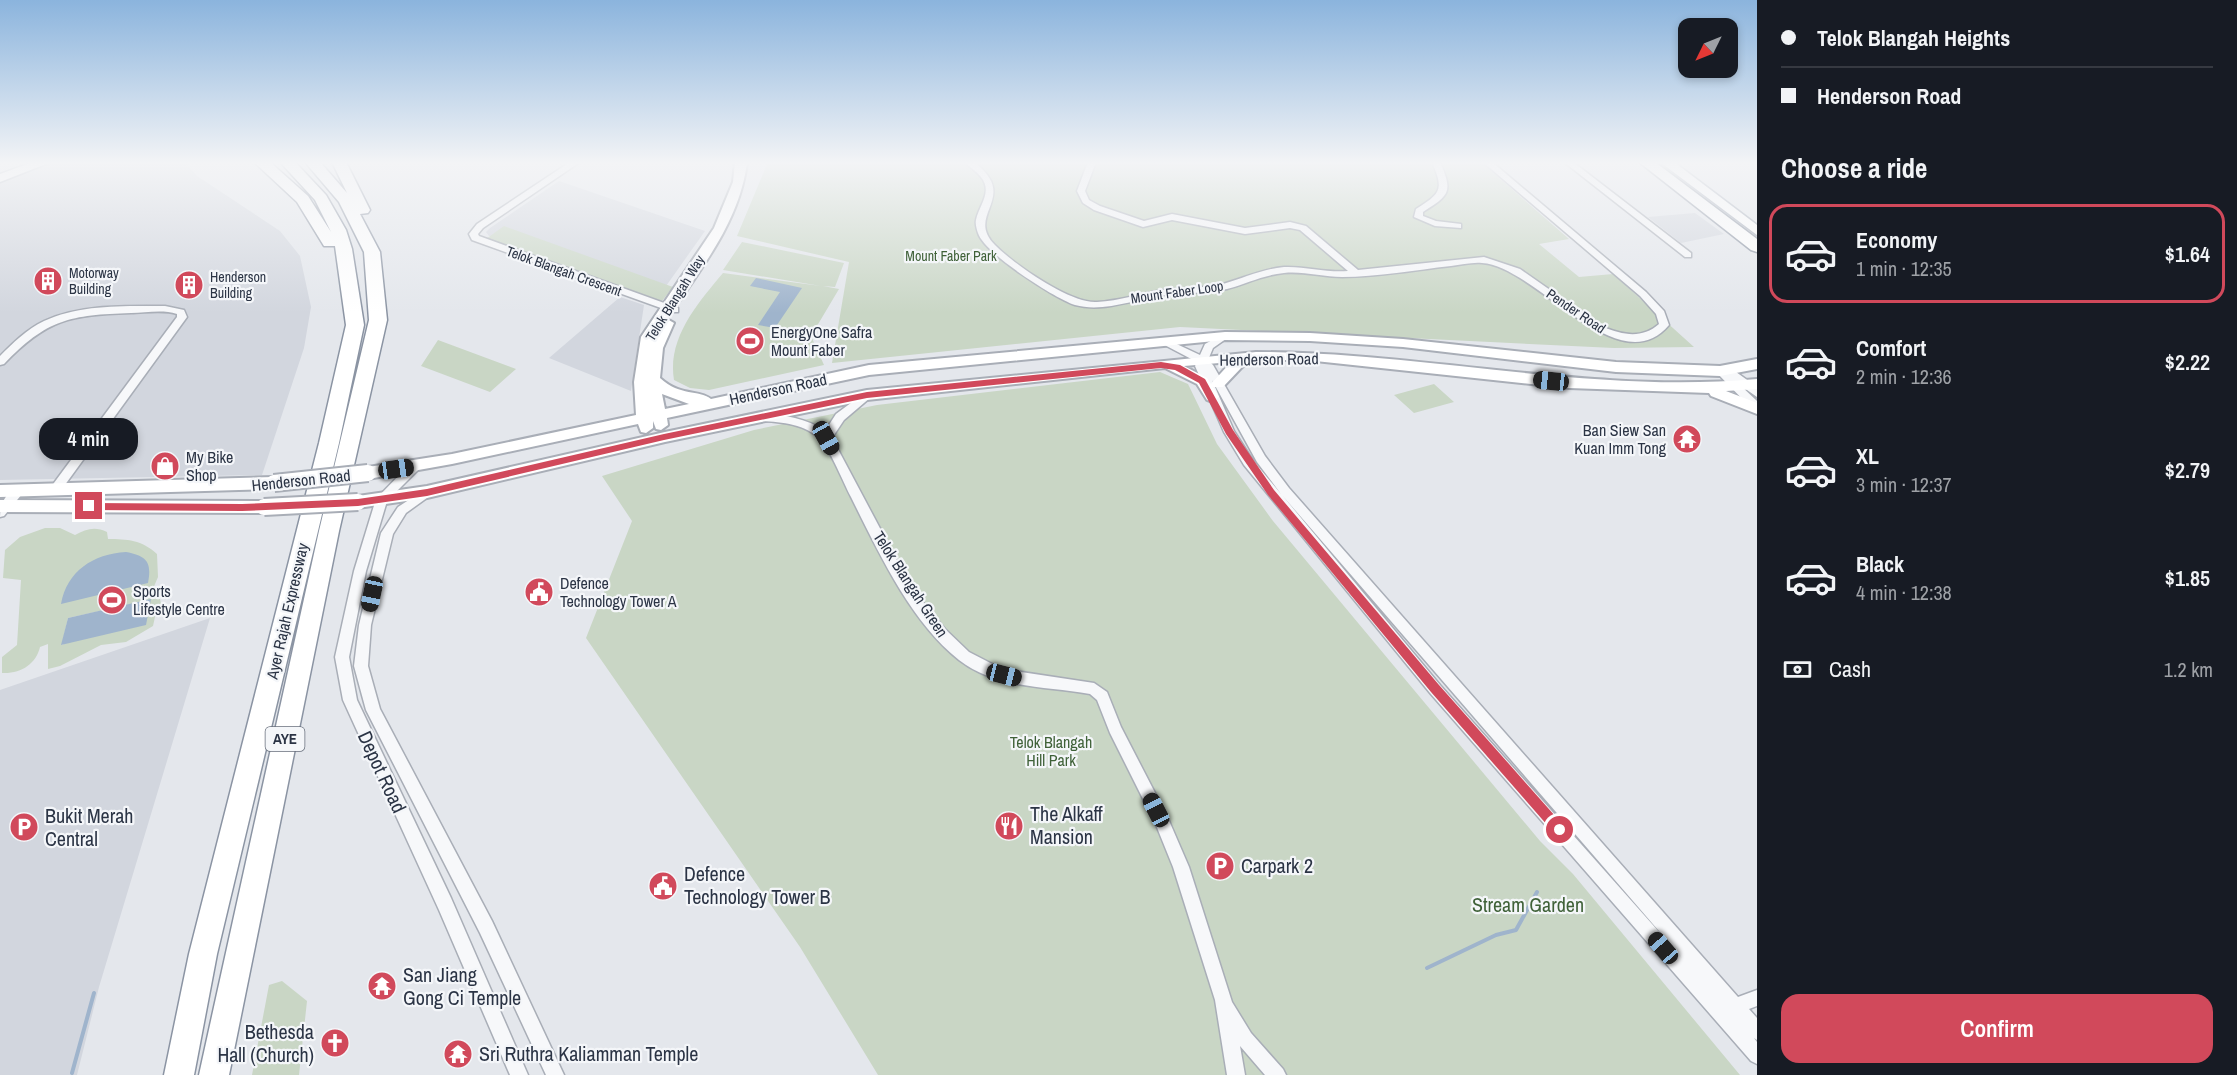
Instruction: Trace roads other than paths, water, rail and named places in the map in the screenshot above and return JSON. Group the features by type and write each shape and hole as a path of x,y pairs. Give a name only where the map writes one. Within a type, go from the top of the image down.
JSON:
{"highway":[{"path":"312,212 333,245 344,249"},
{"name":"Ayer Rajah Expressway","path":"179,1075 203,954 346,370 355,325 344,249 338,230 329,212"},
{"name":"Ayer Rajah Expressway","path":"214,1075 239,946 329,531 348,460 378,320 372,252 352,212"},
{"path":"364,212 372,234 372,252"},
{"path":"1712,212 1757,247"},
{"path":"1725,212 1757,237"}],"main road":[{"name":"Telok Blangah Way","path":"651,417 651,377 661,333 671,309 728,212"},
{"name":"Telok Blangah Way","path":"657,439 651,417 642,358 648,337 732,225 737,212"},
{"path":"1705,212 1757,253"},
{"path":"1732,212 1757,231"},
{"name":"Henderson Road","path":"1,504 18,491 274,483 368,473 415,466 870,370 1124,344 1225,336 1310,337 1391,342 1605,366 1725,371 1757,364"},
{"path":"1124,344 1132,348 1142,359 1134,368"},
{"path":"1161,365 1178,367 1215,390 1237,364 1256,356"},
{"name":"Henderson Road","path":"1,504 264,507 358,502 427,492 657,439 867,395 1256,356 1357,360 1569,383 1700,389 1750,388"},
{"path":"651,377 665,391 679,397 727,400"},
{"path":"1700,389 1736,399 1757,408"},
{"path":"587,430 598,435 603,441 595,453"}],"street":[{"name":"Telok Blangah Crescent","path":"501,212 480,226 473,234 475,237 671,309"},
{"name":"Mount Faber Loop","path":"985,212 980,221 983,236 1008,260 1072,302 1096,305 1166,292 1205,290 1226,286 1255,275 1285,270 1356,273"},
{"path":"1110,212 1146,224 1168,217 1245,231 1296,226 1308,230 1356,273"},
{"path":"1419,212 1418,217 1435,223 1458,226"},
{"name":"Pender Road","path":"1356,273 1484,260 1517,271 1611,334 1623,338 1644,337 1657,333 1665,325 1662,313 1643,294 1546,212"},
{"path":"1628,212 1688,255"},
{"path":"0,362 24,336 70,313 151,310 182,312 182,317 55,490"},
{"path":"1225,336 1209,346 1200,366 1261,459 1285,491 1727,1010 1757,1055"},
{"path":"1162,341 1202,360"},
{"path":"1725,371 1750,388 1757,408"},
{"path":"826,438 840,417 867,395"},
{"name":"Telok Blangah Green","path":"761,417 798,421 813,427 826,438 883,544 943,638 963,657 989,671 1018,678 1094,689 1102,696 1115,729 1162,821 1180,867 1223,1000 1236,1075"},
{"name":"Depot Road","path":"415,466 382,499 360,571 342,657 350,700 445,904 519,1075"},
{"name":"Depot Road","path":"427,492 402,510 387,533 365,625 361,666 373,710 486,927 555,1075"},
{"path":"1727,1010 1757,998"},
{"name":"Telok Blangah Green","path":"1223,1000 1245,1039 1277,1075"},
{"path":"1727,1010 1757,1031"}],"water":[{"path":"756,278 802,288 775,328 758,325 780,292 750,286"},
{"path":"126,552 146,561 149,570 148,583 61,604 69,582 83,566 103,556"},
{"path":"151,599 146,625 61,645 68,618"}],"waterway":[{"path":"1427,968 1496,935 1516,930 1537,892"},
{"path":"72,1073 94,993"}],"place":[{"name":"Motorway Building","path":"48,281"},
{"name":"Henderson Building","path":"189,285"},
{"name":"EnergyOne Safra Mount Faber","path":"750,341"},
{"name":"Ban Siew San Kuan Imm Tong","path":"1687,439"},
{"name":"My Bike Shop","path":"165,466"},
{"name":"Defence Technology Tower A","path":"539,592"},
{"name":"Sports Lifestyle Centre","path":"112,600"},
{"name":"The Alkaff Mansion","path":"1009,826"},
{"name":"Bukit Merah Central","path":"24,827"},
{"name":"Carpark 2","path":"1220,866"},
{"name":"Defence Technology Tower B","path":"663,886"},
{"name":"San Jiang Gong Ci Temple","path":"382,986"},
{"name":"Bethesda Hall (Church)","path":"335,1043"},
{"name":"Sri Ruthra Kaliamman Temple","path":"458,1054"}],"park label":[{"name":"Mount Faber Park","path":"951,256"},
{"name":"Telok Blangah Hill Park","path":"1051,751"},
{"name":"Stream Garden","path":"1528,905"}]}
